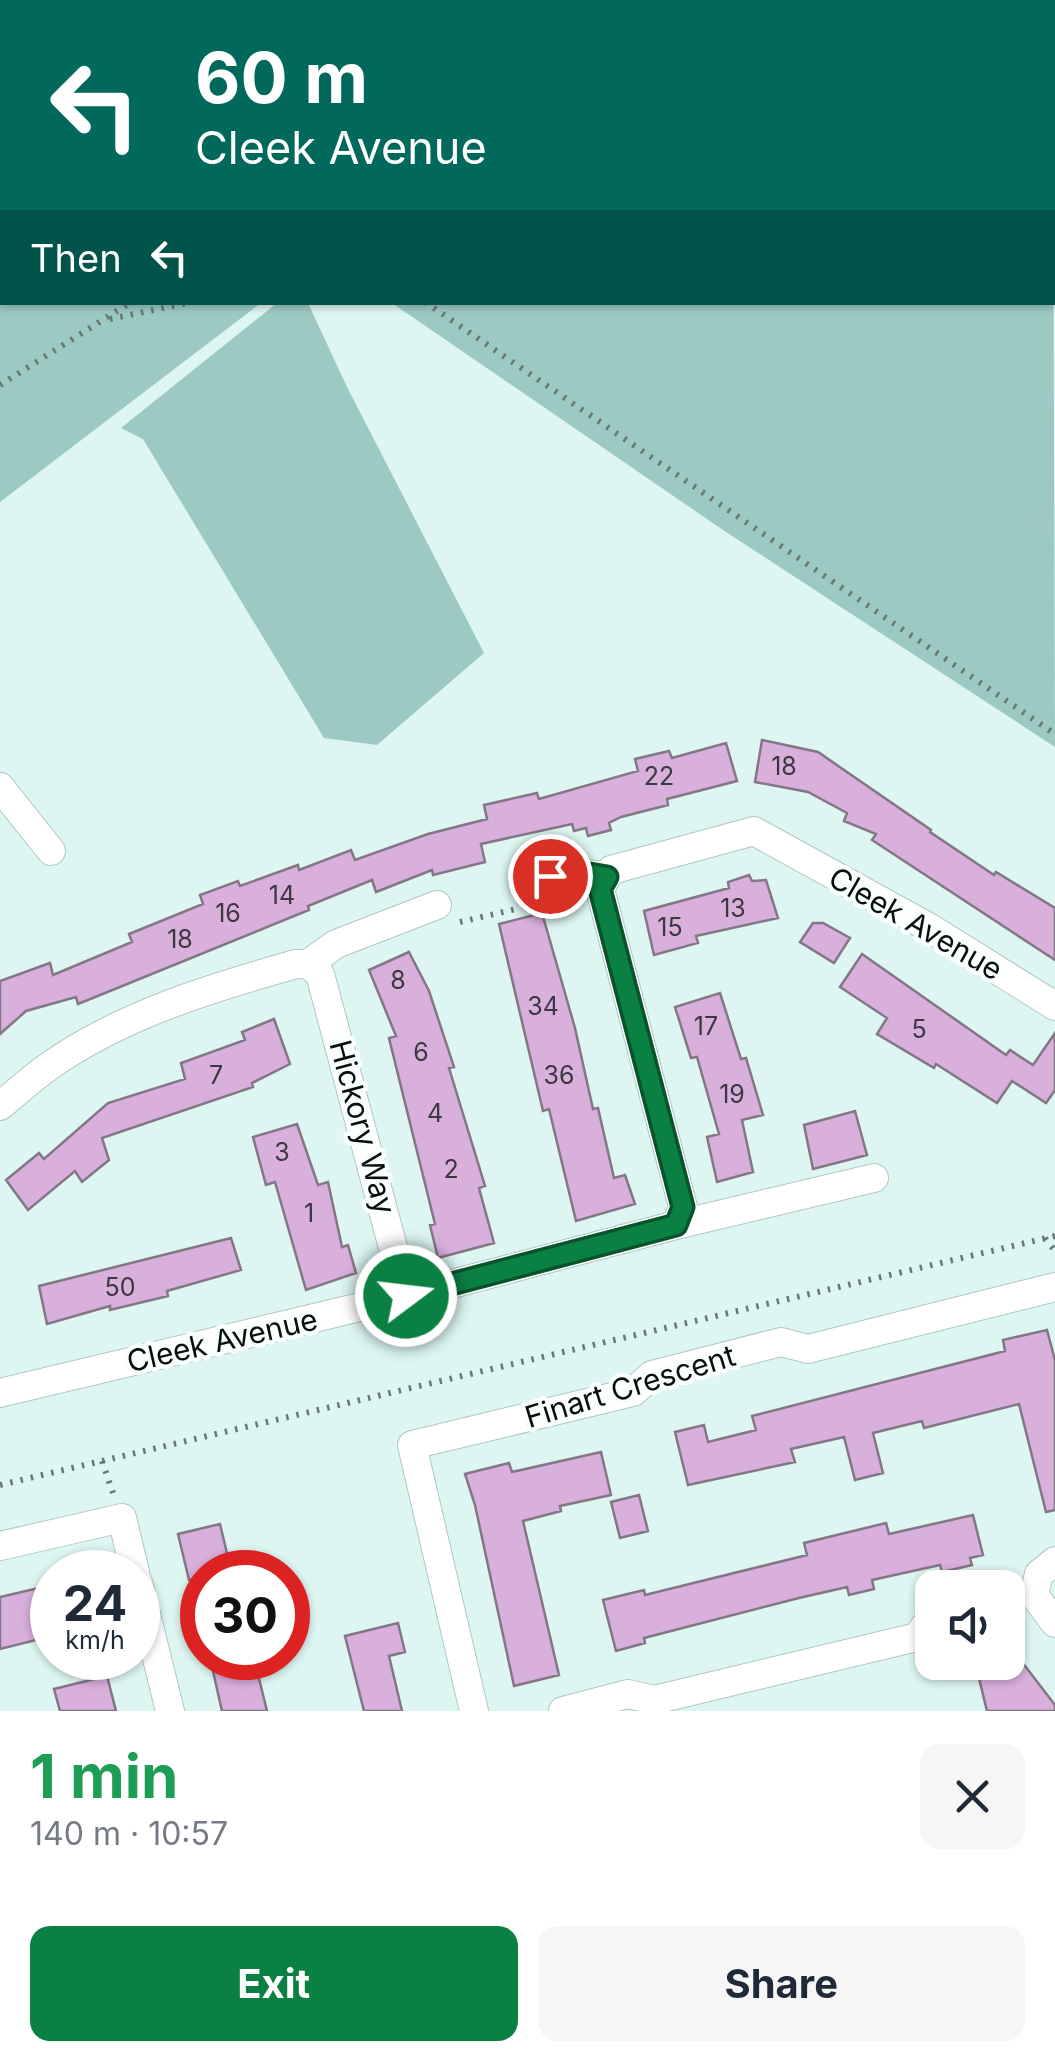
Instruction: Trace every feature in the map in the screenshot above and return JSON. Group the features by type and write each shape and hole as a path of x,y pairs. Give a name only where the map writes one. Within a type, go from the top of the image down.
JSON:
{"street":[{"path":"0,787 51,851"},
{"name":"Cleek Avenue","path":"523,881 578,872 607,877 611,870 754,830 930,928 1055,1006"},
{"path":"607,877 600,889 683,1207 676,1225"},
{"path":"0,1106 49,1066 118,1027 210,989 308,964 336,944 437,906"},
{"name":"Hickory Way","path":"308,964 320,974 340,1040 406,1296"},
{"name":"Cleek Avenue","path":"0,1393 874,1178"},
{"name":"Finart Crescent","path":"474,1711 412,1445 633,1392 652,1375 781,1342 808,1348 1055,1288"},
{"path":"0,1546 122,1518 130,1550"},
{"path":"1025,1593 1055,1560"},
{"path":"1025,1601 1055,1623"},
{"path":"563,1711 628,1694 654,1700 915,1637"},
{"path":"160,1671 170,1711"}],"path":[{"path":"0,384 126,305"},
{"path":"106,320 178,305"},
{"path":"429,305 1055,734"},
{"path":"0,1485 1055,1236"},
{"path":"1045,1238 1055,1252"}],"green space":[{"path":"0,305 258,305 0,502"},
{"path":"275,305 309,305 484,653 377,745 324,738 143,439 121,428"},
{"path":"395,305 1054,305 1055,747 723,530"}],"building":[{"path":"762,740 818,752 994,875 996,872 1055,908 1055,960 872,840 876,834 844,821 847,813 808,792 755,782"},
{"path":"726,743 737,781 667,799 668,805 609,823 611,830 588,836 586,828 574,831 572,824 481,844 485,862 433,875 432,870 376,892 372,880 308,906 309,910 78,1004 76,997 26,1011 0,1034 0,981 50,963 53,975 132,942 129,934 203,904 200,895 238,881 240,886 298,865 299,870 351,850 355,860 428,834 487,819 484,805 537,793 539,799 638,771 635,759 669,751 672,758"},
{"path":"749,875 752,881 766,880 778,918 696,936 698,943 654,955 644,911 729,888 728,882"},
{"path":"542,913 614,1178 625,1175 635,1204 576,1221 549,1109 543,1111 499,924"},
{"path":"813,923 823,923 850,938 834,963 800,942"},
{"path":"409,952 429,991 454,1067 449,1068 485,1186 479,1188 494,1243 438,1258 430,1225 435,1224 389,1038 396,1036 369,970"},
{"path":"862,954 1006,1055 1010,1050 1033,1065 1055,1033 1055,1090 1046,1103 1012,1081 997,1103 936,1064 934,1068 877,1034 887,1018 840,987"},
{"path":"720,993 763,1115 742,1120 753,1172 717,1182 707,1137 719,1134 697,1057 691,1058 675,1007"},
{"path":"274,1019 290,1064 252,1083 253,1087 102,1138 109,1160 82,1182 75,1171 28,1210 6,1180 39,1153 44,1159 108,1103 185,1079 181,1063 245,1040 242,1032"},
{"path":"855,1111 867,1155 813,1169 804,1125"},
{"path":"297,1124 318,1185 328,1182 342,1247 348,1245 356,1273 306,1290 275,1182 266,1185 253,1137"},
{"path":"231,1238 241,1270 167,1291 168,1296 110,1310 110,1306 47,1324 39,1286"},
{"path":"1047,1330 1055,1360 1055,1510 1046,1512 1019,1404 924,1428 922,1421 873,1433 883,1473 855,1480 844,1437 791,1449 795,1462 688,1485 675,1432 704,1425 708,1442 756,1430 752,1416 1005,1351 1003,1340"},
{"path":"601,1452 611,1495 560,1506 561,1511 523,1521 559,1675 514,1686 465,1474 509,1463 512,1472"},
{"path":"639,1495 648,1531 620,1538 611,1502"},
{"path":"973,1515 983,1555 970,1558 972,1565 941,1570 940,1565 872,1580 874,1589 849,1595 847,1587 799,1598 644,1638 645,1643 616,1651 603,1600 644,1590 645,1595 807,1555 804,1543 886,1523 889,1534"},
{"path":"220,1524 226,1550 182,1550 178,1534"},
{"path":"30,1590 30,1642 0,1649 0,1597"},
{"path":"398,1623 405,1652 389,1656 402,1711 364,1711 345,1636"},
{"path":"1025,1666 1055,1705 1055,1711 987,1711 979,1680 1025,1680"},
{"path":"108,1680 116,1711 60,1711 54,1689"},
{"path":"215,1680 259,1680 267,1711 222,1711"}],"route":[{"path":"406,1296 676,1225 683,1207 600,889 607,877 578,872 550,876"}]}
